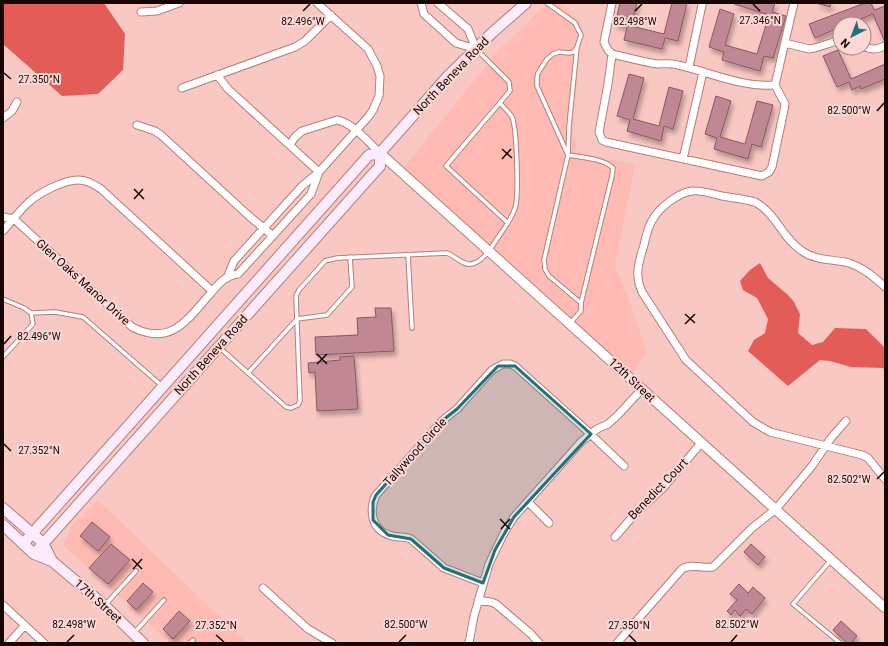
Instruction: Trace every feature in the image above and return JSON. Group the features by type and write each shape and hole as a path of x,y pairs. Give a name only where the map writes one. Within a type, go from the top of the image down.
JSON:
{"main road":[{"name":"North Beneva Road","path":"23,544 369,155 380,153 447,77 526,3"},
{"name":"North Beneva Road","path":"34,554 380,166 380,153"},
{"name":"17th Street","path":"3,508 43,543 52,561"},
{"name":"17th Street","path":"3,525 34,554 52,561 104,605 144,643"}],"street":[{"path":"141,12 157,11 179,3"},
{"name":"Glen Oaks Manor Drive","path":"227,278 234,261 302,186 319,172 356,131 369,116 377,101 380,76 377,66 368,49 317,3"},
{"path":"422,3 424,14 456,43 476,49"},
{"path":"438,3 468,29 476,49"},
{"path":"612,3 604,42 605,47 612,54 656,64 669,63 689,67 703,72 762,86 775,85"},
{"path":"612,54 599,132 602,140 762,176 769,172 772,167 785,104 775,85 794,3"},
{"path":"689,67 702,5"},
{"path":"182,88 295,47 305,41 331,15"},
{"path":"785,43 809,49 832,43"},
{"path":"872,50 885,46"},
{"path":"683,158 703,72"},
{"path":"217,75 228,89 319,172"},
{"path":"3,118 12,111 17,102"},
{"path":"290,145 295,137 302,131 337,120 342,121 356,131 380,153"},
{"path":"137,124 161,135 249,216 273,236"},
{"name":"12th Street","path":"380,153 490,250 885,608"},
{"name":"Glen Oaks Manor Drive","path":"14,219 132,327 142,332 160,335 175,330 183,324 212,291 227,278 238,274 311,194 319,172"},
{"path":"3,231 28,203 48,190 73,181 79,180 90,182 101,189 212,291"},
{"path":"885,287 868,272 858,267 848,263 814,257 803,252 785,236 770,213 763,207 750,201 694,191 674,199 659,211 649,226 637,267 638,283 642,292 681,354 753,422 770,432 862,455 868,458 885,479"},
{"path":"3,217 14,219"},
{"name":"Tallywood Circle","path":"483,583 444,568 411,539 406,537 394,537 382,532 373,520 372,507 376,495 443,420 457,409 492,370 502,364 510,364 515,366 591,434"},
{"path":"470,643 474,616 489,564 504,533 514,517 581,442 618,415 642,389"},
{"path":"617,643 682,569 686,566 707,568 714,567 752,528 776,509 812,466 825,446 846,421"},
{"path":"591,434 624,466"},
{"name":"Benedict Court","path":"615,537 634,515 663,488 702,442"},
{"path":"528,502 549,523"},
{"path":"263,588 308,629 332,643"},
{"path":"478,600 496,604 531,634 539,643"},
{"path":"3,605 44,643"},
{"path":"9,643 25,625"}],"lane":[{"path":"547,3 575,23 581,35 577,48 569,126 568,155 544,260 545,269 549,276 581,303"},
{"path":"568,155 537,86 537,78 538,73 547,59 553,54 559,52 574,52 577,48"},
{"path":"476,49 509,82 509,93 446,166 508,223"},
{"path":"219,346 286,407 291,408 298,405 300,401 296,296 299,290 325,261 350,257 447,253 454,255 465,264 472,264 490,250 514,213 517,197 512,118 500,104"},
{"path":"568,155 601,161 613,168 580,311 570,323"},
{"path":"408,255 412,328"},
{"path":"248,373 297,319 327,315 347,293 352,287 350,257"},
{"path":"3,300 24,308 30,314 33,324 3,357"},
{"path":"30,314 55,312 83,316 164,387"},
{"path":"831,559 793,604 840,643"},
{"path":"104,605 136,571"},
{"path":"133,633 164,600"}],"highlighted area":[{"path":"498,366 515,366 591,434 514,517 495,550 483,583 444,568 411,539 388,535 373,520 373,502 376,495 443,420 457,409"}],"shaded area":[{"path":"3,3 104,3 125,34 123,70 98,94 62,96 3,44"},
{"path":"548,3 564,3 564,8 580,21 573,137 576,138 575,151 635,165 615,266 629,300 647,353 632,374 404,167 500,49"},
{"path":"760,263 768,278 794,302 800,314 798,333 812,345 823,342 835,328 866,329 885,348 885,370 883,368 851,367 830,361 820,360 788,386 748,351 754,340 765,333 768,319 757,298 743,290 740,281 750,270"},
{"path":"98,500 247,643 170,643 63,545 71,527"}],"building":[{"path":"620,3 637,3 631,26 664,34 672,3 687,3 678,41 665,38 662,49 624,40 627,27 615,24"},
{"path":"734,3 775,3 772,12 786,16 773,58 764,56 760,71 722,60 724,52 709,47 720,9 734,14 725,45 757,54 769,15"},
{"path":"816,3 831,3 830,7"},
{"path":"865,3 871,3 874,10 885,6 885,42 873,14 868,16 832,16 832,31 815,38 809,24"},
{"path":"832,52 832,56 841,56 851,79 885,64 885,79 861,89 860,86 852,90 849,82 837,87 823,56"},
{"path":"629,74 644,78 633,119 659,126 669,87 683,91 673,129 664,126 661,141 627,131 630,120 617,116"},
{"path":"716,96 731,101 720,137 745,144 757,101 773,105 761,147 752,144 748,159 714,149 717,138 705,134"},
{"path":"375,308 391,308 394,351 316,355 315,337 358,335 357,318 376,317"},
{"path":"354,356 358,409 317,411 315,372 309,373 308,363 340,360 340,357"},
{"path":"92,522 110,537 98,551 80,536"},
{"path":"111,544 130,560 108,584 89,568"},
{"path":"751,544 765,557 758,565 744,552"},
{"path":"143,583 153,592 136,610 127,601"},
{"path":"739,584 748,593 753,587 765,598 752,614 746,609 740,616 735,610 731,615 727,611 737,600 730,594"},
{"path":"179,611 190,621 173,639 163,629"},
{"path":"841,621 857,636 851,643 847,643 833,630"}]}
